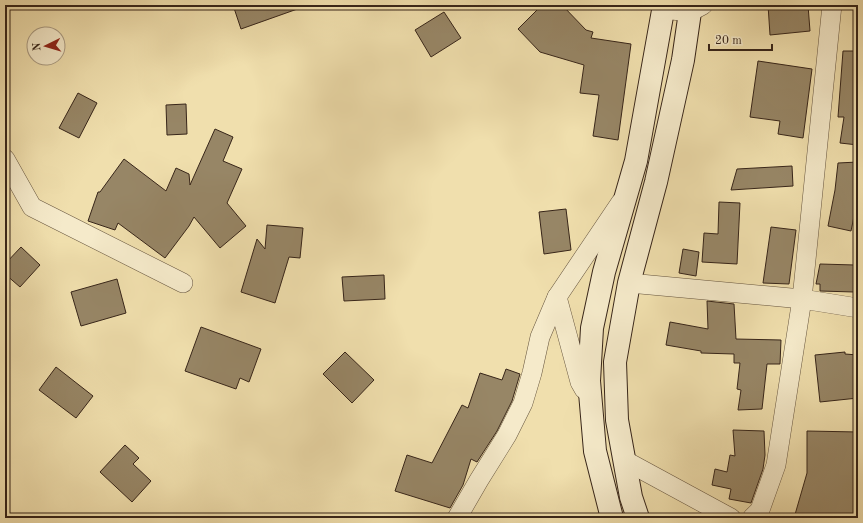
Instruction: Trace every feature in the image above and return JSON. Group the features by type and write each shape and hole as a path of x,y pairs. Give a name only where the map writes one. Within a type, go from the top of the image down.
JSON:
{"main road":[{"path":"612,518 595,451 589,381 592,328 604,272 636,161 663,7"},
{"path":"638,518 631,497 617,420 615,362 629,283 656,182 694,7"},
{"path":"646,106 671,114"}],"street":[{"path":"752,518 760,510 776,465 802,299 832,5"},
{"path":"663,7 694,7"},
{"path":"5,159 32,207 183,283"},
{"path":"457,518 508,435 523,403 532,373 540,337 557,297 626,194"},
{"path":"629,283 802,299 858,308"},
{"path":"557,297 580,382 584,389 590,394"},
{"path":"624,460 731,518"}],"building":[{"path":"233,5 303,5 303,7 241,29"},
{"path":"542,5 562,5 586,30 593,32 591,38 631,44 618,140 593,136 599,95 580,93 584,65 540,52 518,29"},
{"path":"768,5 808,5 810,31 770,35"},
{"path":"444,12 461,38 431,57 415,30"},
{"path":"843,51 858,51 858,145 840,143 844,117 838,117"},
{"path":"758,61 812,69 803,138 778,134 780,121 750,117"},
{"path":"78,93 97,103 79,138 59,128"},
{"path":"186,104 187,134 167,135 166,105"},
{"path":"215,129 233,137 223,161 242,169 227,203 246,226 220,248 194,217 165,258 118,223 115,230 88,221 98,192 100,192 124,159 166,191 176,168 189,174 190,185"},
{"path":"858,162 858,197 851,231 828,226 835,190 838,163"},
{"path":"792,166 793,186 731,190 737,169"},
{"path":"719,202 740,203 737,264 702,262 704,233 718,234"},
{"path":"566,209 571,250 544,254 539,212"},
{"path":"267,225 303,228 300,258 289,257 275,303 241,292 257,239 265,249"},
{"path":"771,227 796,230 789,284 763,283"},
{"path":"21,247 40,265 20,287 5,274 5,264"},
{"path":"683,249 699,252 696,276 679,273"},
{"path":"820,264 855,265 854,292 820,291 820,284 816,284"},
{"path":"384,275 385,299 344,301 342,277"},
{"path":"117,279 126,313 81,326 71,292"},
{"path":"707,301 734,304 736,339 781,340 780,364 767,364 762,409 738,410 741,390 737,389 740,363 734,363 734,354 701,353 701,351 666,345 670,322 708,329"},
{"path":"201,327 261,349 249,382 240,378 236,389 185,371"},
{"path":"345,352 374,380 352,403 323,374"},
{"path":"845,352 845,354 858,355 858,398 820,402 815,355"},
{"path":"56,367 93,396 76,418 39,390"},
{"path":"506,369 520,374 512,401 497,431 477,462 471,459 463,485 450,508 395,491 407,455 432,463 462,405 468,408 480,373 502,380"},
{"path":"733,430 764,431 765,455 763,469 751,503 729,499 731,489 712,485 715,469 727,472 730,455 735,456"},
{"path":"807,431 858,432 858,518 794,518 807,473"},
{"path":"125,445 139,458 133,464 151,481 132,502 100,472"}]}
